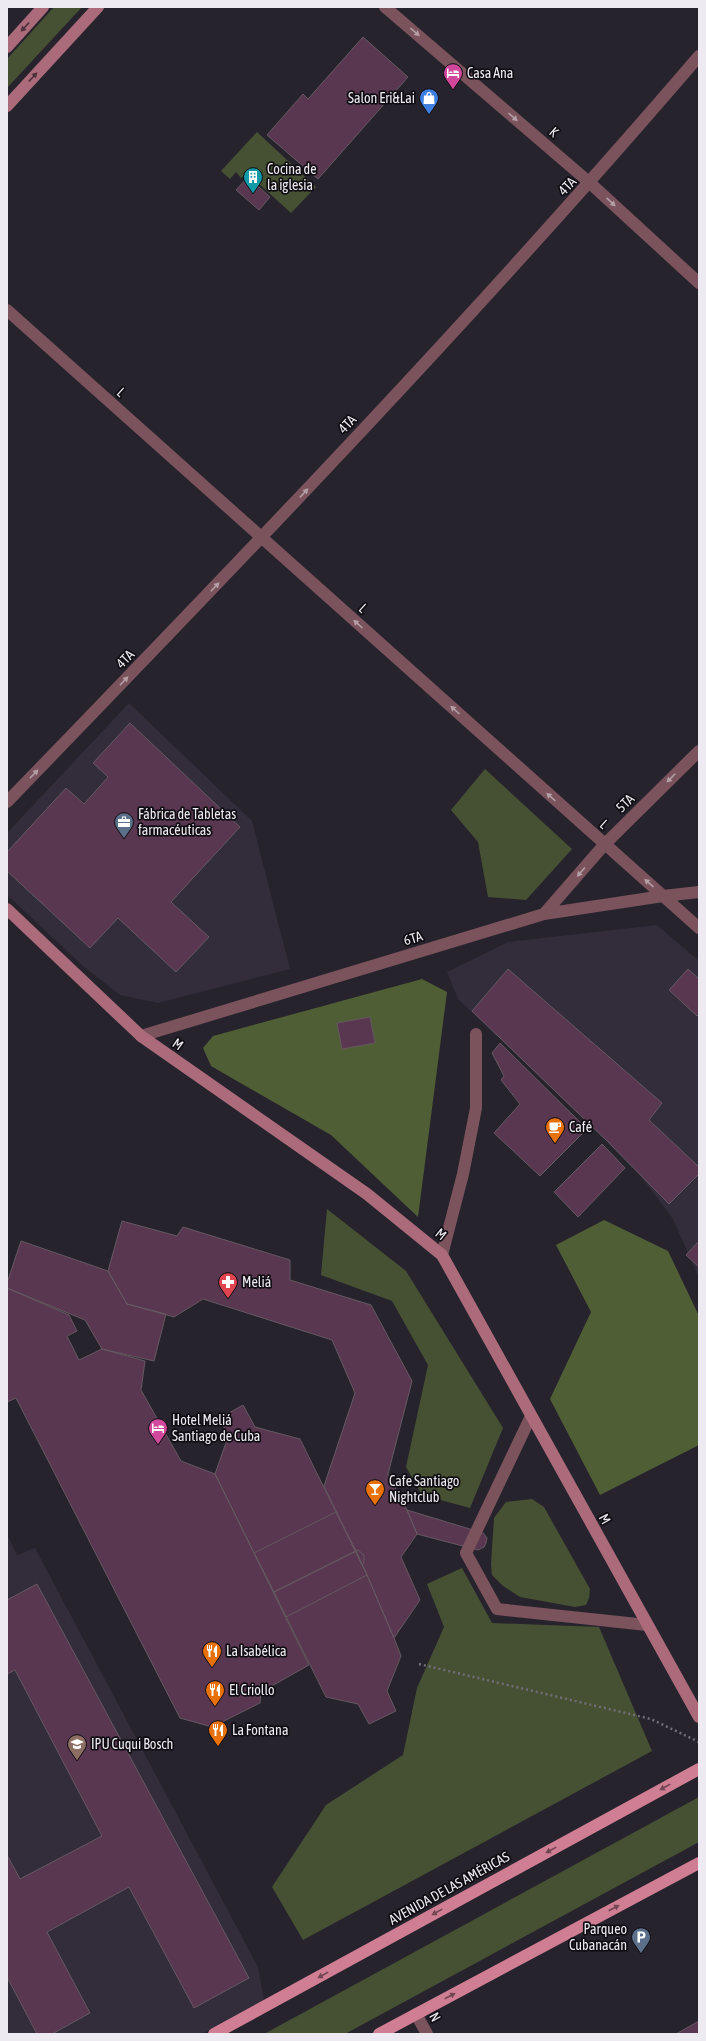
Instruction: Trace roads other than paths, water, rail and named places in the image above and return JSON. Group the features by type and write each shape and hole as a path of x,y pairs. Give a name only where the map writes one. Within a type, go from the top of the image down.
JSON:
{"main road":[{"name":"AVENIDA DE LAS AMÉRICAS","path":"214,2034 699,1769"},
{"path":"379,2034 699,1864"}],"street":[{"path":"7,47 44,7"},
{"path":"7,106 98,7"},
{"name":"K","path":"385,7 590,183 699,283"},
{"name":"4TA","path":"7,802 262,538 590,183 699,56"},
{"name":"L","path":"7,310 699,928"},
{"name":"5TA","path":"544,914 604,844 699,751"},
{"name":"6TA","path":"142,1036 544,914 699,892"},
{"name":"M","path":"7,910 142,1036 367,1194 442,1255 699,1717"},
{"path":"442,1255 464,1174 476,1108 476,1034"},
{"path":"532,1416 466,1553 497,1609 647,1625"},
{"name":"N","path":"416,2014 427,2034"}],"place":[{"name":"Casa Ana","path":"453,90"},
{"name":"Salon Eri&Lai","path":"429,115"},
{"name":"Cocina de la iglesia","path":"253,194"},
{"name":"Fábrica de Tabletas farmacéuticas","path":"124,839"},
{"name":"Café","path":"555,1144"},
{"name":"Meliá","path":"228,1299"},
{"name":"Hotel Meliá Santiago de Cuba","path":"158,1445"},
{"name":"Cafe Santiago Nightclub","path":"375,1506"},
{"name":"La Isabélica","path":"212,1668"},
{"name":"El Criollo","path":"215,1707"},
{"name":"La Fontana","path":"218,1747"},
{"name":"IPU Cuqui Bosch","path":"77,1761"},
{"name":"Parqueo Cubanacán","path":"641,1954"}]}
